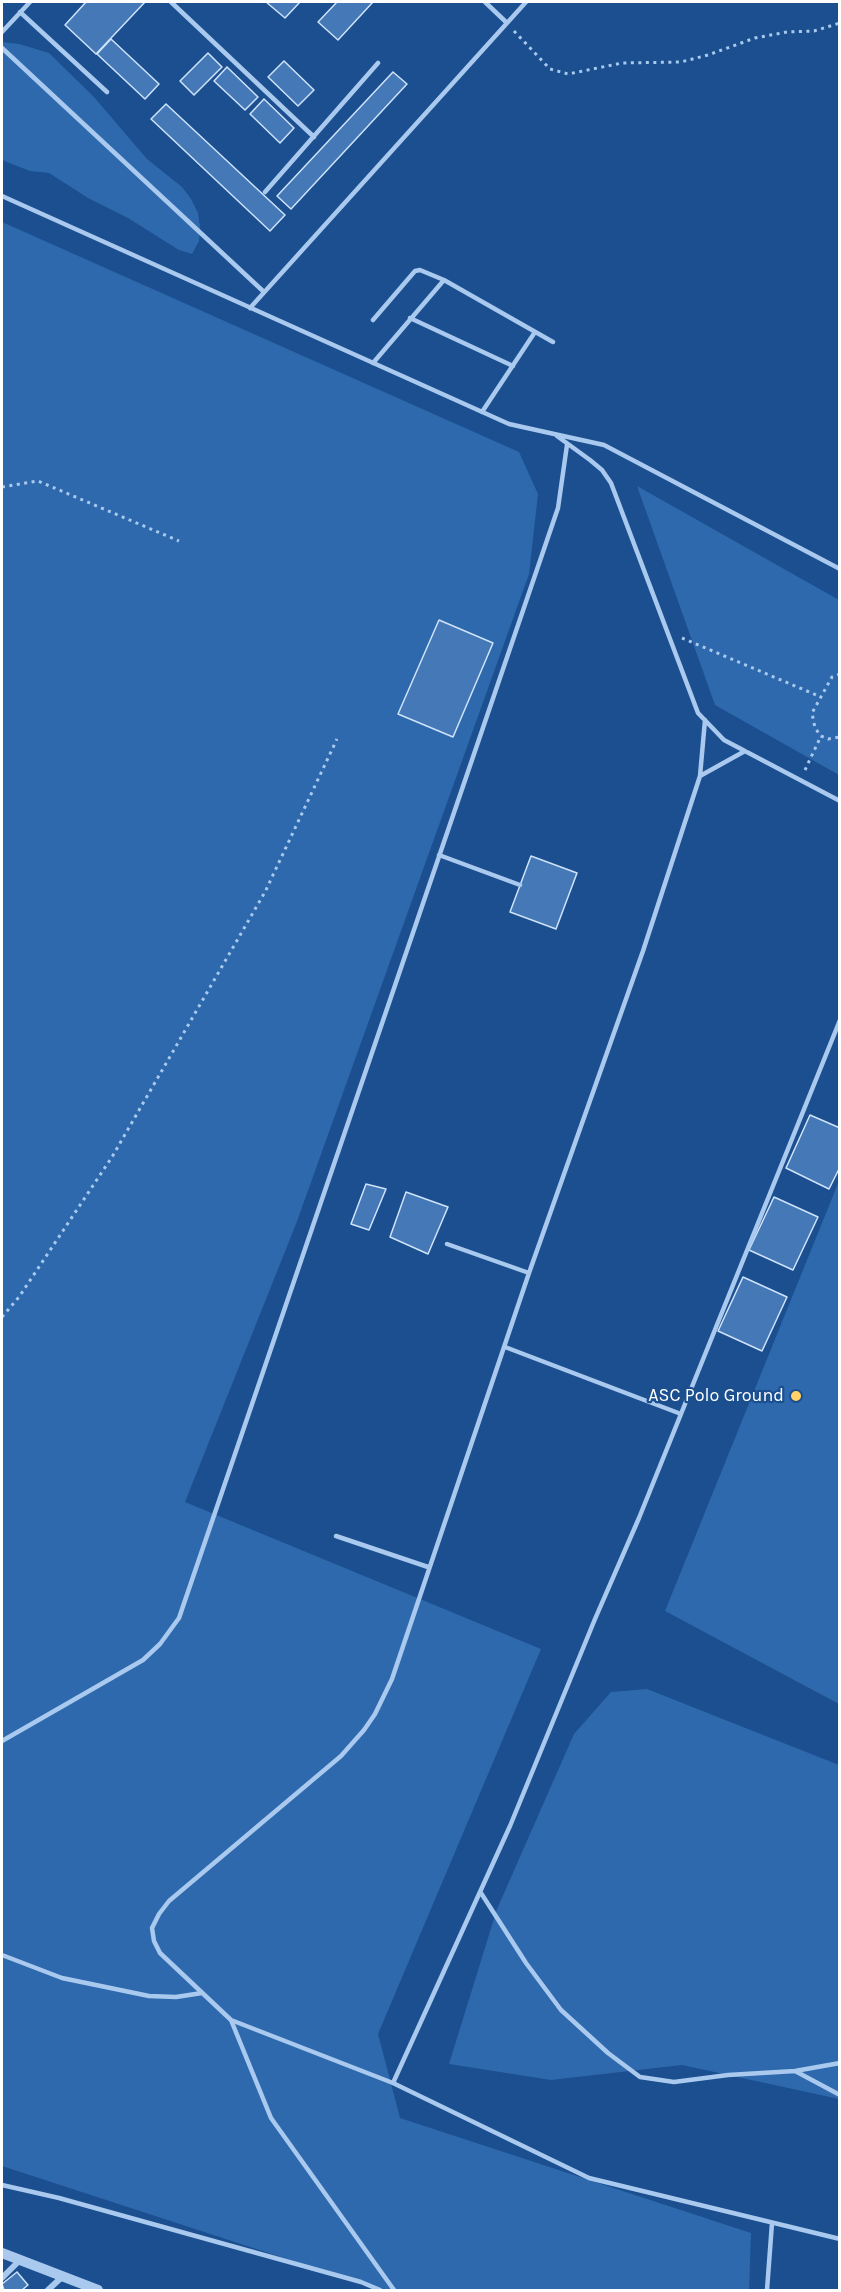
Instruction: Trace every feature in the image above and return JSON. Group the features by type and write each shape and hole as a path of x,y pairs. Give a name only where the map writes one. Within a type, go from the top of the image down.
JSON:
{"street":[{"path":"2,2253 98,2290"},
{"path":"2,2278 19,2261"},
{"path":"48,2290 62,2277"}],"lane":[{"path":"2,32 30,2"},
{"path":"171,2 314,137"},
{"path":"485,2 507,23"},
{"path":"250,308 526,2"},
{"path":"20,12 106,92"},
{"path":"2,48 264,292"},
{"path":"265,192 378,63"},
{"path":"2,196 509,424 604,445 840,569"},
{"path":"373,320 415,271 420,270 444,280 554,342"},
{"path":"373,363 444,280"},
{"path":"410,318 513,366"},
{"path":"482,412 535,332"},
{"path":"556,434 567,445 602,470 611,483 698,713 724,740 840,801"},
{"path":"2,1741 142,1660 160,1644 179,1617 558,508 567,445"},
{"path":"705,720 700,776 643,951 529,1273 392,1679 375,1714 341,1756 169,1901 152,1928 154,1941 160,1953 231,2020 393,2083 588,2178 840,2239"},
{"path":"700,776 745,751"},
{"path":"439,855 520,885"},
{"path":"393,2083 480,1893 639,1518 840,1020"},
{"path":"447,1244 529,1273"},
{"path":"505,1347 681,1414"},
{"path":"336,1536 428,1567"},
{"path":"480,1893 526,1963 561,2010 608,2054 640,2077 674,2082 728,2075 795,2071 840,2062"},
{"path":"2,1955 63,1978 149,1996 176,1997 202,1993"},
{"path":"231,2020 271,2118 394,2290"},
{"path":"795,2071 840,2095"},
{"path":"2,2185 115,2213 362,2282 380,2290"},
{"path":"767,2290 772,2223"}],"path":[{"path":"507,23 550,69 568,74 622,63 681,62 708,56 755,39 787,32 814,31 840,23"},
{"path":"2,487 38,481 179,541"},
{"path":"666,631 821,697"},
{"path":"840,674 832,677 813,713 815,729 821,736 828,739 840,737"},
{"path":"800,780 821,736"},
{"path":"2,1317 19,1297 112,1157 265,892 337,739"}],"shaded area":[{"path":"2,42 19,44 49,53 94,97 147,159 182,187 198,213 199,241 192,254 179,250 49,173 30,171 2,160"},
{"path":"2,222 519,452 538,494 529,574 296,1224 185,1502 541,1649 378,2034 400,2118 751,2233 749,2290 382,2290 2,2166"},
{"path":"637,486 839,600 839,775 715,705"},
{"name":"ASC Polo Ground","path":"839,1181 840,1704 665,1611"},
{"path":"647,1689 839,1765 839,2099 682,2065 551,2080 449,2064 497,1909 574,1734 611,1692"}],"building":[{"path":"86,2 145,2 96,54 65,25"},
{"path":"266,2 300,2 285,18"},
{"path":"337,2 373,2 338,40 318,22"},
{"path":"111,39 159,84 145,99 97,54"},
{"path":"208,53 222,67 194,95 180,81"},
{"path":"284,61 314,90 298,106 268,77"},
{"path":"227,67 258,97 245,110 214,81"},
{"path":"393,72 407,84 291,209 277,196"},
{"path":"264,99 294,128 280,143 250,114"},
{"path":"166,104 285,215 270,231 151,119"},
{"path":"439,620 493,643 453,737 398,714"},
{"path":"531,856 577,873 556,929 510,912"},
{"path":"810,1115 840,1128 840,1167 829,1189 786,1168"},
{"path":"366,1184 386,1189 369,1230 351,1224"},
{"path":"406,1192 448,1207 428,1254 390,1237"},
{"path":"774,1197 818,1217 793,1270 749,1250"},
{"path":"743,1277 787,1297 762,1351 718,1331"},
{"path":"17,2272 28,2285 22,2290 4,2290 2,2284"}],"place":[{"name":"ASC Polo Ground","path":"796,1396"}]}
